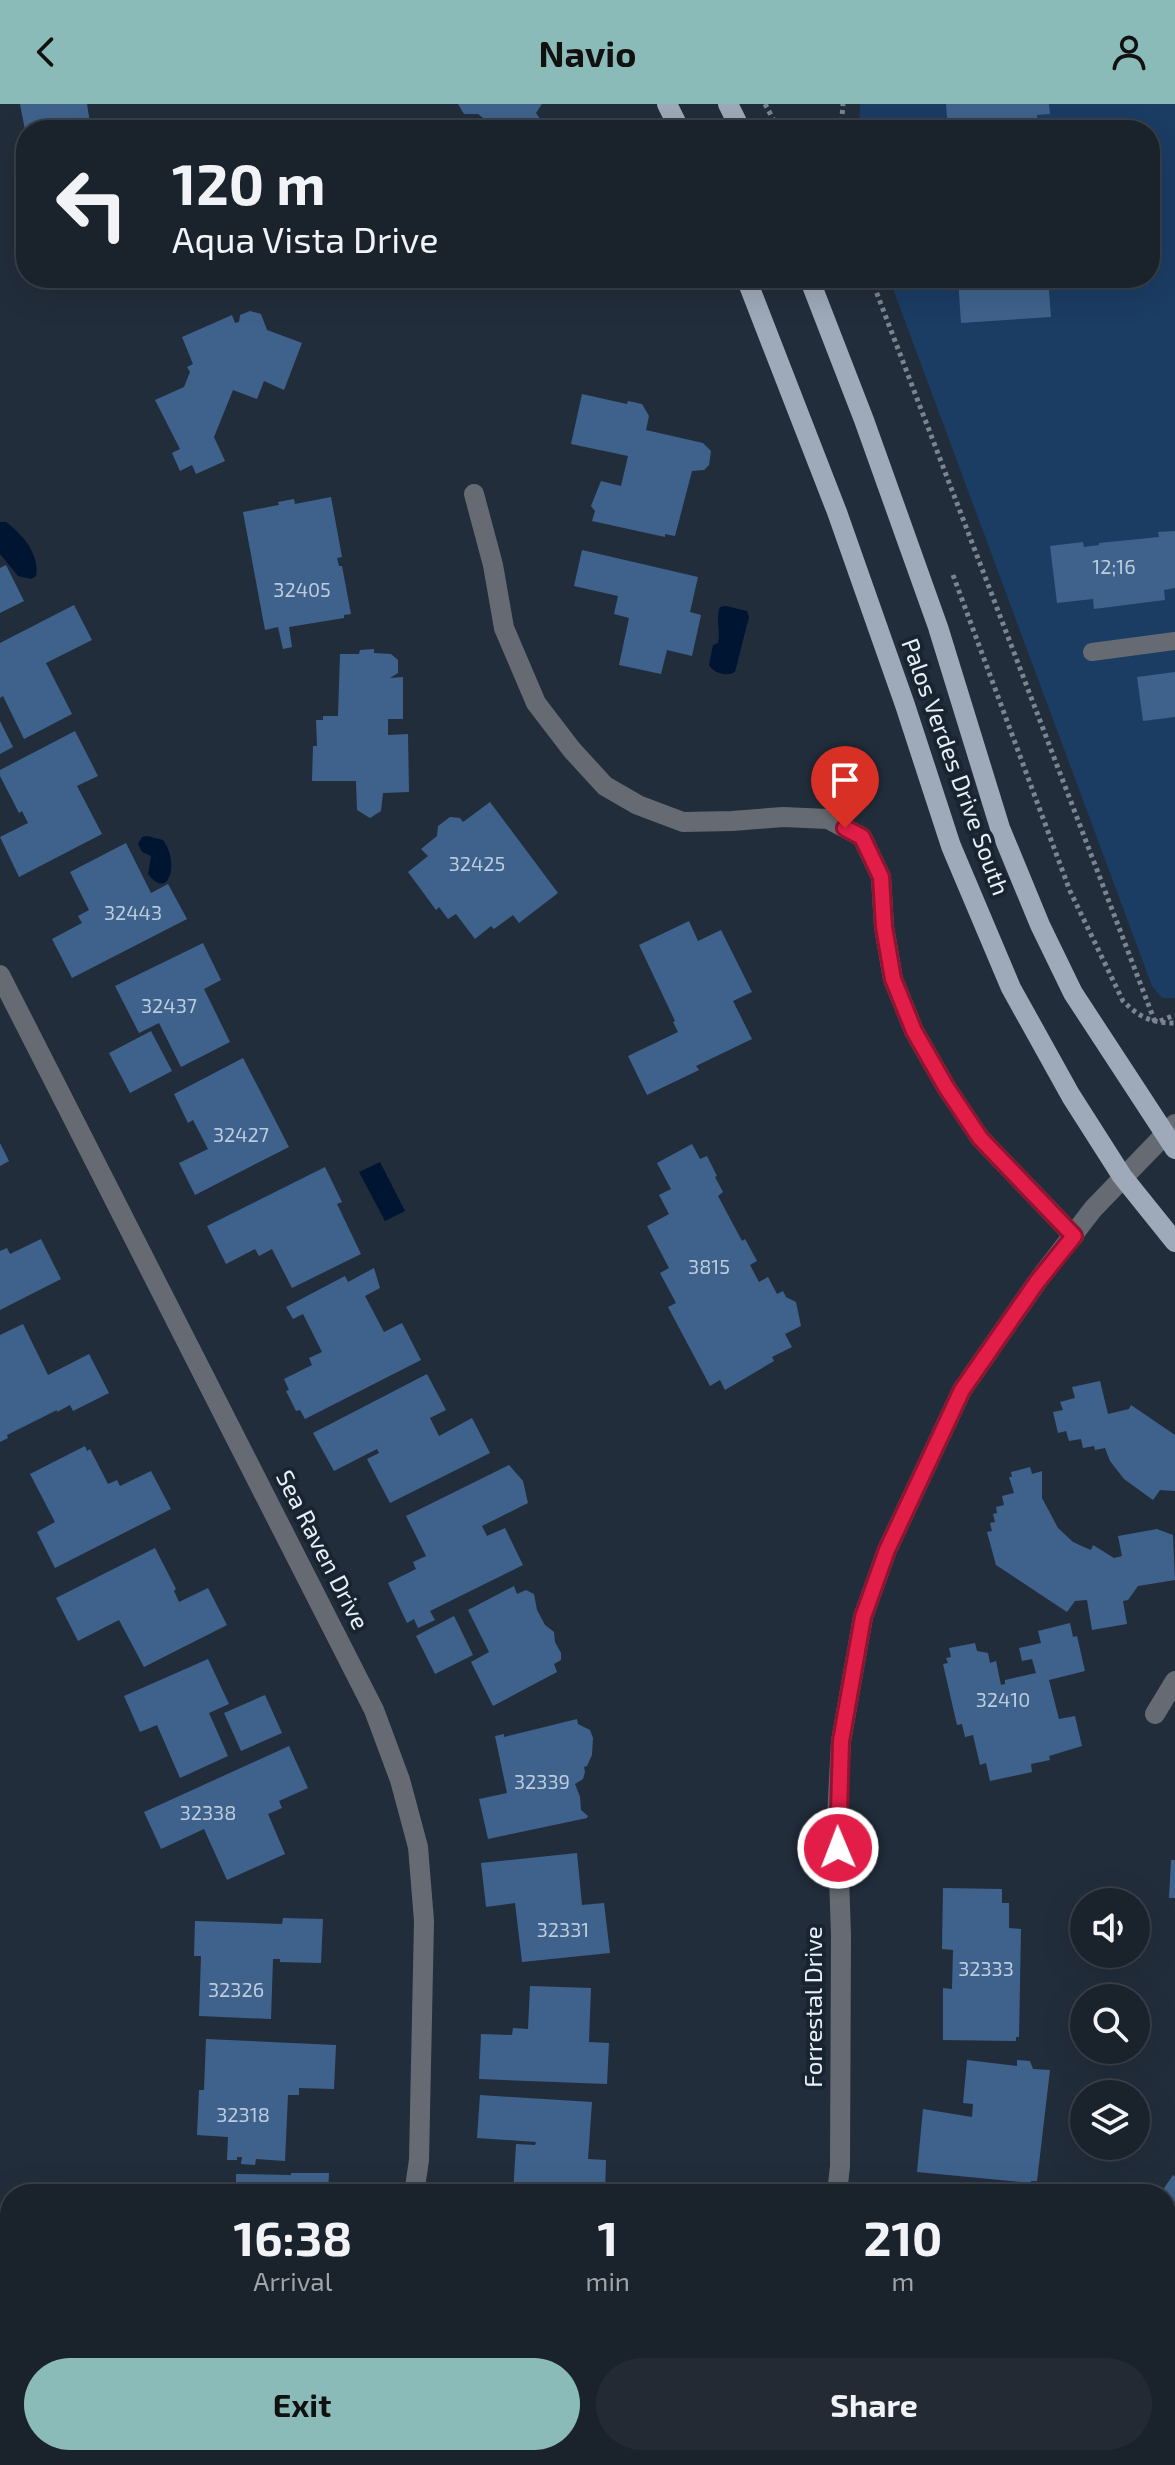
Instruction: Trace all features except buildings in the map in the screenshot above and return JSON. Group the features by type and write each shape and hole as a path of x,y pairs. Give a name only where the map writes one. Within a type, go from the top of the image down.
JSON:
{"main road":[{"name":"Palos Verdes Drive South","path":"750,288 837,512 951,846 1011,988 1071,1096 1122,1176 1175,1242"},
{"name":"Palos Verdes Drive South","path":"813,288 938,627 1000,828 1040,925 1073,993 1171,1136"}],"street":[{"path":"474,494 493,565 504,628 536,703 605,786 638,805 683,822 783,817 828,819 862,837 881,877 884,927 893,979 914,1031 980,1138 1074,1236"},
{"name":"Sea Raven Drive","path":"0,975 374,1710 400,1780 418,1847 424,1921 419,2160 415,2184"},
{"name":"Forrestal Drive","path":"838,2184 841,1935 837,1819 841,1741 863,1617 887,1550 962,1390 1037,1282 1093,1209 1122,1176 1171,1136"},
{"path":"1155,1714 1175,1681"}],"lane":[{"path":"1092,652 1175,641"}],"path":[{"path":"875,288 1155,1023"},
{"path":"952,574 1070,891 1123,1001 1137,1015 1155,1023 1175,1023"},
{"path":"1155,1023 1175,1015"}],"shaded area":[{"path":"860,104 1175,104 1175,998 1162,998 1152,986 893,288 1160,288 1160,120 859,120"},
{"path":"0,522 6,522 28,545 35,560 36,576 31,579 18,576 0,554"},
{"path":"720,607 747,611 749,617 735,672 724,674 709,665 713,645 718,643"},
{"path":"142,837 163,840 168,849 170,876 162,884 148,874 151,856 142,852 138,844"},
{"path":"380,1162 405,1211 385,1221 359,1172"}],"route":[{"path":"838,1848 841,1741 863,1617 887,1550 962,1390 1037,1282 1074,1236 980,1138 914,1031 893,979 884,927 881,877 862,837 845,828"}]}
